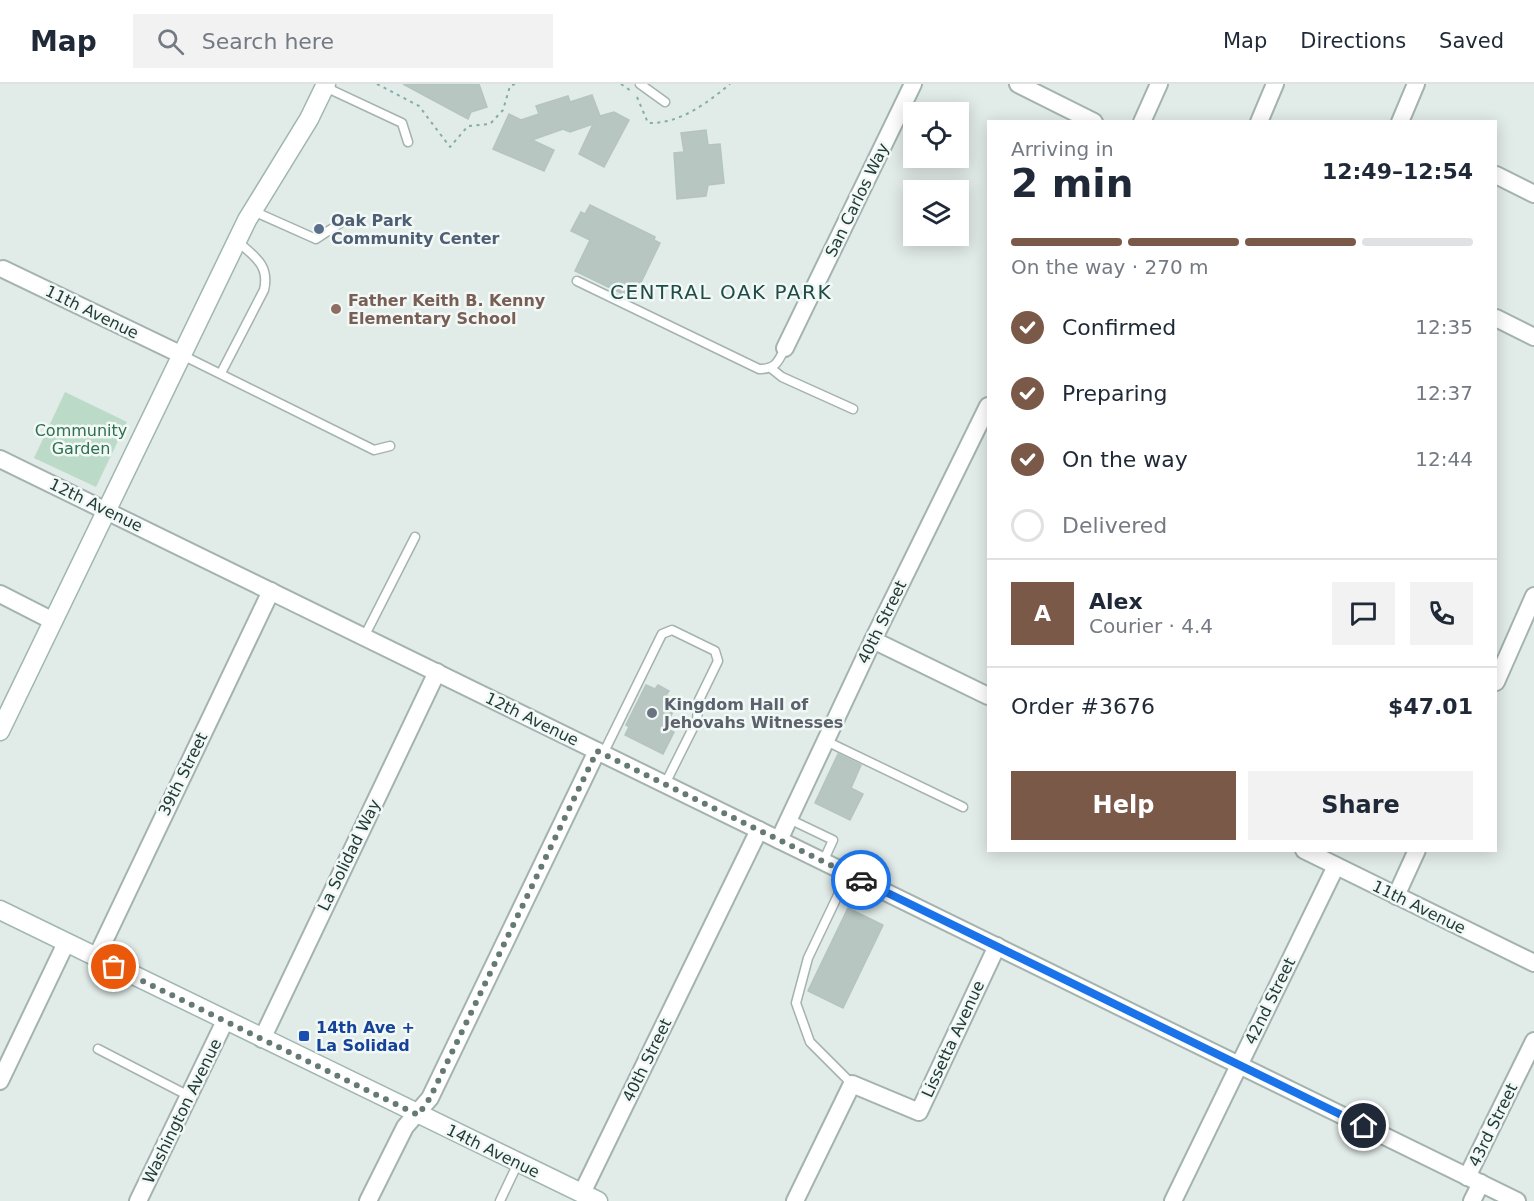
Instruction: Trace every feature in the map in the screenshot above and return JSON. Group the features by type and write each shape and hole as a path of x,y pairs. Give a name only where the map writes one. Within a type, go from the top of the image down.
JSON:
{"street":[{"name":"San Carlos Way","path":"785,348 913,84"},
{"path":"1017,84 1090,120"},
{"path":"1143,120 1160,84"},
{"path":"1260,120 1275,84"},
{"path":"1401,120 1416,84"},
{"path":"0,731 237,241 309,119 326,85"},
{"path":"1497,176 1534,194"},
{"name":"11th Avenue","path":"3,268 182,354"},
{"path":"1497,318 1534,337"},
{"name":"40th Street","path":"779,840 873,640 987,408"},
{"name":"12th Avenue","path":"0,459 1517,1201"},
{"name":"39th Street","path":"96,958 271,591"},
{"path":"0,594 53,621"},
{"path":"1497,680 1534,596"},
{"path":"873,640 987,696"},
{"name":"La Solidad Way","path":"262,1039 437,672"},
{"path":"368,1201 405,1127 418,1115 430,1098 600,752"},
{"name":"40th Street","path":"590,1197 759,830"},
{"name":"11th Avenue","path":"1308,852 1534,963"},
{"path":"1396,896 1416,852"},
{"name":"42nd Street","path":"1173,1201 1335,866"},
{"name":"14th Avenue","path":"0,910 590,1197"},
{"path":"0,1081 66,943"},
{"name":"Lissetta Avenue","path":"852,1084 920,1112 997,946"},
{"name":"Washington Avenue","path":"138,1201 225,1021"},
{"name":"43rd Street","path":"1472,1201 1474,1180 1534,1041"},
{"path":"795,1201 852,1084"}],"lane":[{"path":"640,84 665,102"},
{"path":"326,85 402,123 408,142"},
{"path":"253,211 316,239 339,224"},
{"path":"221,373 264,290 267,279 262,263 237,241"},
{"path":"577,281 759,369 772,369 783,377 853,410"},
{"path":"772,369 785,348"},
{"path":"182,354 374,450 390,446"},
{"path":"364,637 415,537"},
{"path":"600,752 662,634 672,630 715,651 718,661 699,700 697,720 665,784"},
{"path":"826,741 963,807"},
{"path":"789,819 833,840 823,861"},
{"path":"848,874 808,958 796,1003 810,1042 852,1084"},
{"path":"98,1049 189,1096"},
{"path":"500,1201 518,1163"}],"path":[{"path":"377,84 419,106 450,147 468,126 490,124 503,110 510,85 515,84"}],"green space":[{"name":"Community Garden","path":"65,392 127,422 96,487 34,458"}],"building":[{"path":"403,84 479,84 487,107 471,112 468,119"},
{"path":"592,95 600,116 614,112 629,120 604,167 579,154 593,124 570,132 563,129 532,140 554,150 544,171 493,149 509,114 521,120 539,114 536,106 568,96 570,102"},
{"path":"706,130 708,145 720,144 724,183 708,185 706,196 677,199 674,153 684,152 681,133"},
{"path":"590,205 655,237 654,240 660,243 633,299 575,271 590,240 571,231 581,212 585,214"},
{"name":"Kingdom Hall of Jehovahs Witnesses","path":"646,685 655,689 658,685 669,691 666,695 678,701 665,728 674,732 663,754 625,735 629,727 626,725"},
{"path":"838,754 861,765 851,788 863,794 850,820 815,803"},
{"path":"848,908 883,925 843,1008 808,991"}],"way so far":[{"path":"114,967 418,1115 430,1098 597,751 861,880"}],"place":[{"name":"Oak Park Community Center","path":"319,229"},
{"name":"Father Keith B. Kenny Elementary School","path":"336,309"},
{"name":"Kingdom Hall of Jehovahs Witnesses","path":"652,713"},
{"name":"14th Ave + La Solidad","path":"304,1036"}],"district":[{"name":"CENTRAL OAK PARK","path":"721,292"}],"route":[{"path":"861,880 1364,1126"}]}
